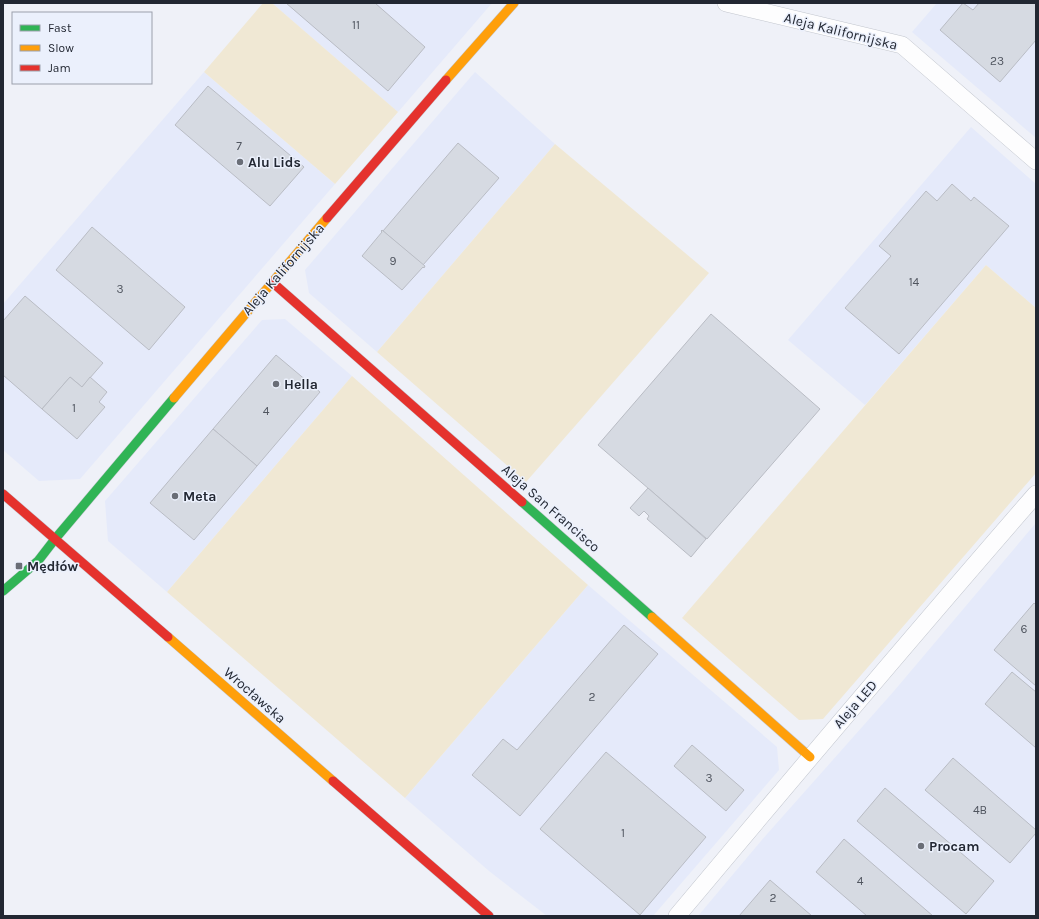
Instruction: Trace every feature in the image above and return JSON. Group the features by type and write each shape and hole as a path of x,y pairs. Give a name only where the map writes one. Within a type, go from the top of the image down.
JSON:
{"street":[{"name":"Aleja Kalifornijska","path":"3,591 38,561 272,282 514,3"},
{"name":"Aleja Kalifornijska","path":"726,3 902,45 1036,161"},
{"name":"Aleja San Francisco","path":"272,282 810,757"},
{"name":"Wrocławska","path":"3,494 489,916"},
{"name":"Aleja LED","path":"677,916 810,757 1036,494"}],"shaded area":[{"path":"263,3 272,3 398,112 335,184 204,72"},
{"path":"272,3 492,3 398,112"},
{"path":"937,3 1036,3 1036,138 912,32"},
{"path":"204,72 335,184 80,479 39,481 3,450 3,304"},
{"path":"475,72 555,144 377,352 309,293 305,270"},
{"path":"971,127 1036,184 1036,308 986,265 865,405 788,340"},
{"path":"555,144 709,273 526,482 377,352"},
{"path":"986,265 1036,308 1036,473 823,719 799,720 682,618"},
{"path":"285,319 352,376 167,592 108,541 105,501 262,320"},
{"path":"352,376 588,585 405,798 167,592"},
{"path":"1035,524 1036,912 1032,916 698,916 761,841 894,691"},
{"path":"588,585 777,747 779,770 653,916 547,916 489,871 405,798"}],"building":[{"path":"286,3 375,3 425,47 388,91"},
{"path":"963,3 973,10 979,3 1036,3 1036,40 1000,82 940,30"},
{"path":"208,86 304,167 270,206 175,125"},
{"path":"458,143 499,178 423,265 383,231"},
{"path":"952,184 971,201 974,197 1009,226 899,354 845,308 891,256 879,246 926,191 937,201"},
{"path":"92,227 185,307 149,350 56,270"},
{"path":"382,230 425,266 402,290 362,256 382,232"},
{"path":"25,296 103,363 82,387 70,377 42,409 3,375 3,321"},
{"path":"711,314 820,409 707,539 598,445"},
{"path":"276,355 320,392 257,466 213,429"},
{"path":"70,377 82,387 90,377 107,392 99,402 105,407 77,439 42,409"},
{"path":"213,429 257,466 194,540 150,503"},
{"path":"648,488 706,539 691,557 647,519 649,516 644,511 639,516 630,508"},
{"path":"1034,603 1036,605 1036,686 994,650"},
{"path":"624,625 658,654 520,816 472,775 503,739 517,750"},
{"path":"1012,672 1036,692 1036,748 985,704"},
{"path":"692,745 744,790 726,811 674,766"},
{"path":"606,752 706,837 640,915 540,829"},
{"path":"953,758 1036,830 1036,833 1010,863 925,790"},
{"path":"885,788 994,881 966,914 857,821"},
{"path":"844,839 933,916 867,916 816,872"},
{"path":"770,880 812,916 739,916"}],"traffic: fast":[{"path":"3,591 38,561 174,398"},
{"path":"522,502 652,617"}],"traffic: slow":[{"path":"446,80 514,3"},
{"path":"174,398 327,218"},
{"path":"652,617 810,757"},
{"path":"168,637 333,781"}],"traffic: jam":[{"path":"327,218 446,80"},
{"path":"272,282 522,502"},
{"path":"3,494 168,637"},
{"path":"333,781 489,916"}],"place":[{"name":"Alu Lids","path":"240,162"},
{"name":"Hella","path":"276,384"},
{"name":"Meta","path":"175,496"},
{"name":"Mędłów","path":"19,566"},
{"name":"Procam","path":"921,846"}]}
